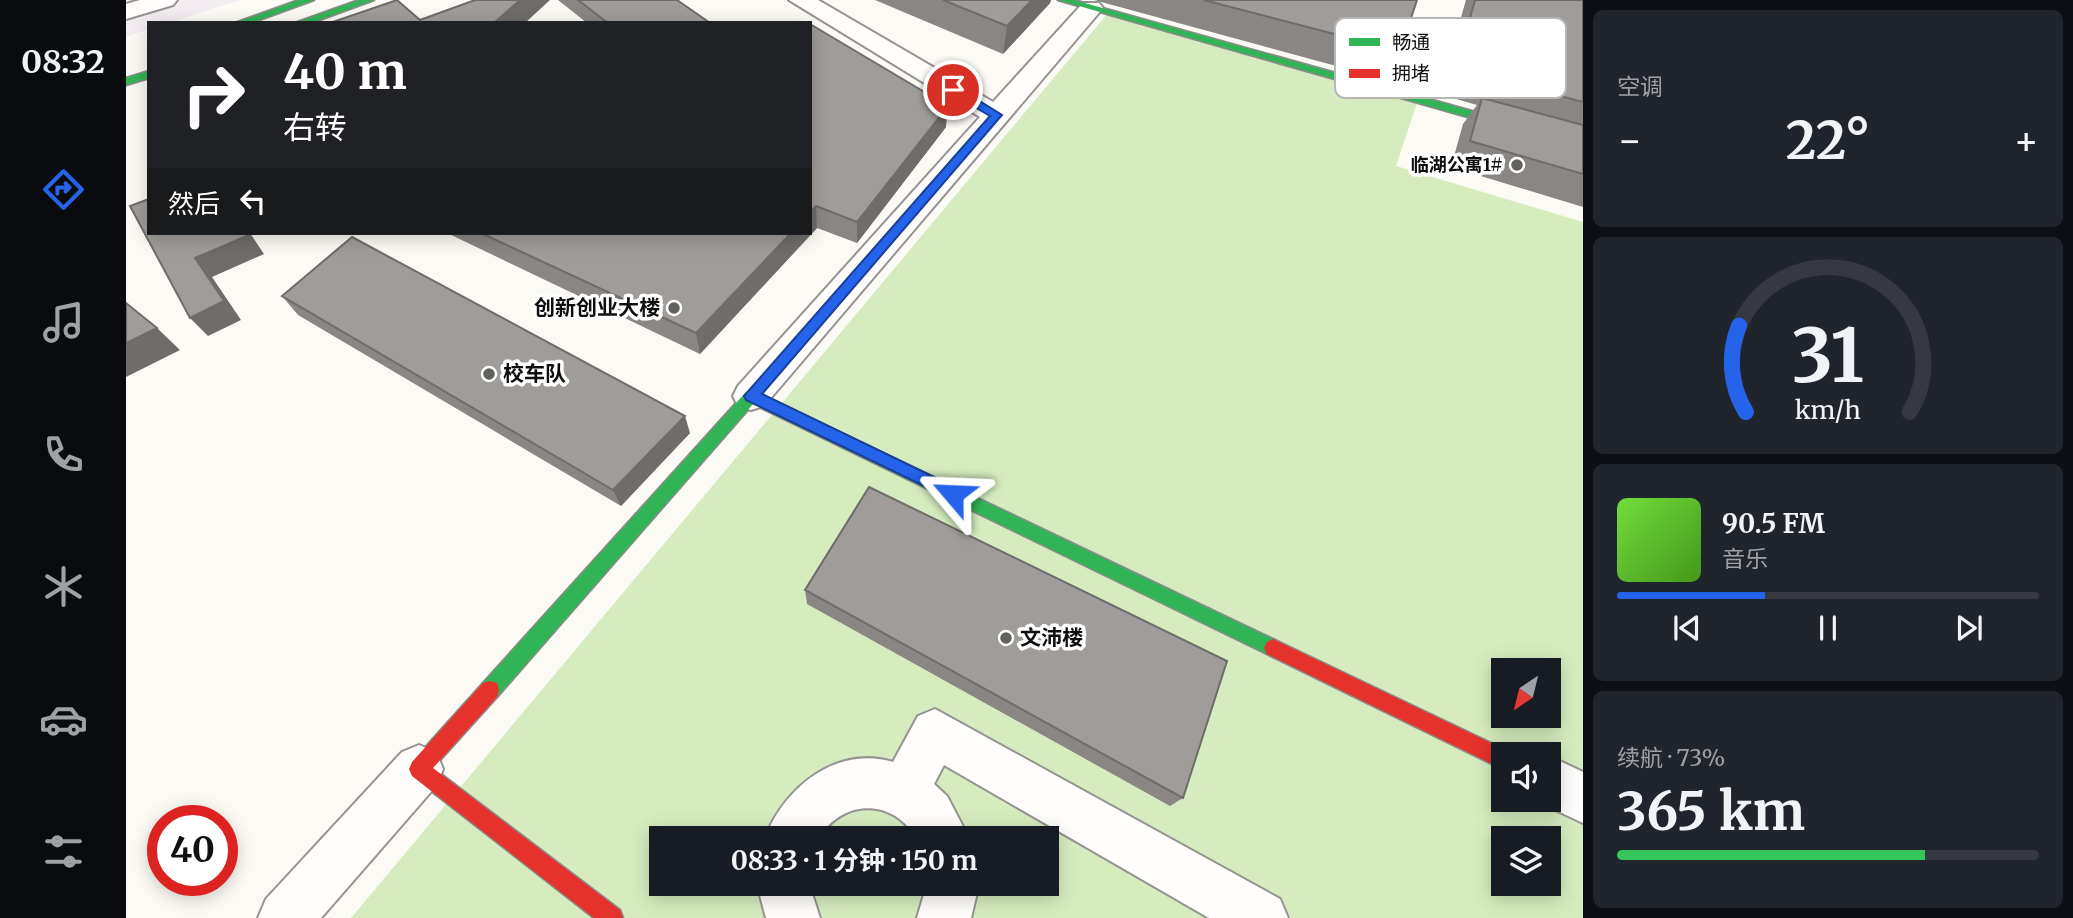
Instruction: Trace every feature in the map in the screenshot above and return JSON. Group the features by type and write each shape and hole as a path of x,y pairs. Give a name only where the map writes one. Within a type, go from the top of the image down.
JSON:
{"street":[{"path":"126,12 166,0"},
{"path":"246,21 309,0"},
{"path":"306,21 369,0"},
{"path":"802,0 996,115"},
{"path":"1063,0 1335,76"},
{"path":"285,918 751,396 1091,8"},
{"path":"126,82 147,75"},
{"path":"1412,98 1583,146"},
{"path":"751,396 1491,753"},
{"path":"905,790 935,733 1261,918"},
{"path":"419,769 612,918"},
{"path":"795,826 816,800 840,786 867,782 905,790 938,826"},
{"path":"1561,787 1583,797"},
{"path":"787,896 793,918"},
{"path":"944,918 950,896"}],"shaded area":[{"path":"126,0 240,0 175,21 147,21 147,30 126,37"}],"green space":[{"path":"1108,13 1335,77 1335,98 1418,100 1396,166 1583,222 1583,918 351,918"}],"building":[{"path":"397,0 420,20 475,0 520,0 496,21 336,21"},
{"path":"578,0 677,0 707,21 605,21"},
{"path":"943,0 1032,0 1007,26"},
{"path":"1204,0 1417,0 1411,18 1335,18 1335,34"},
{"path":"1475,0 1583,0 1583,102 1566,97 1566,18 1470,18"},
{"path":"812,25 948,106 857,222 816,206 812,211"},
{"path":"1482,98 1583,125 1583,174 1470,141"},
{"path":"147,200 147,235 249,235 195,258 224,301 190,318 130,206"},
{"name":"创新创业大楼","path":"485,235 789,235 696,333"},
{"name":"校车队","path":"352,237 685,416 613,490 282,296"},
{"path":"126,303 157,328 126,343"},
{"name":"文沛楼","path":"869,487 1227,661 1183,798 805,590"}],"traffic: fast":[{"path":"246,21 309,0"},
{"path":"306,21 369,0"},
{"path":"1063,0 1335,76"},
{"path":"126,82 147,75"},
{"path":"1412,98 1583,146"},
{"path":"490,690 751,396 1273,648"}],"traffic: jam":[{"path":"1273,648 1491,753"},
{"path":"490,690 419,769 612,918"}],"place":[{"name":"临湖公寓1#","path":"1517,165"},
{"name":"创新创业大楼","path":"674,308"},
{"name":"校车队","path":"489,374"},
{"name":"文沛楼","path":"1006,638"}],"route":[{"path":"953,90 996,115 751,396 953,494"}]}
